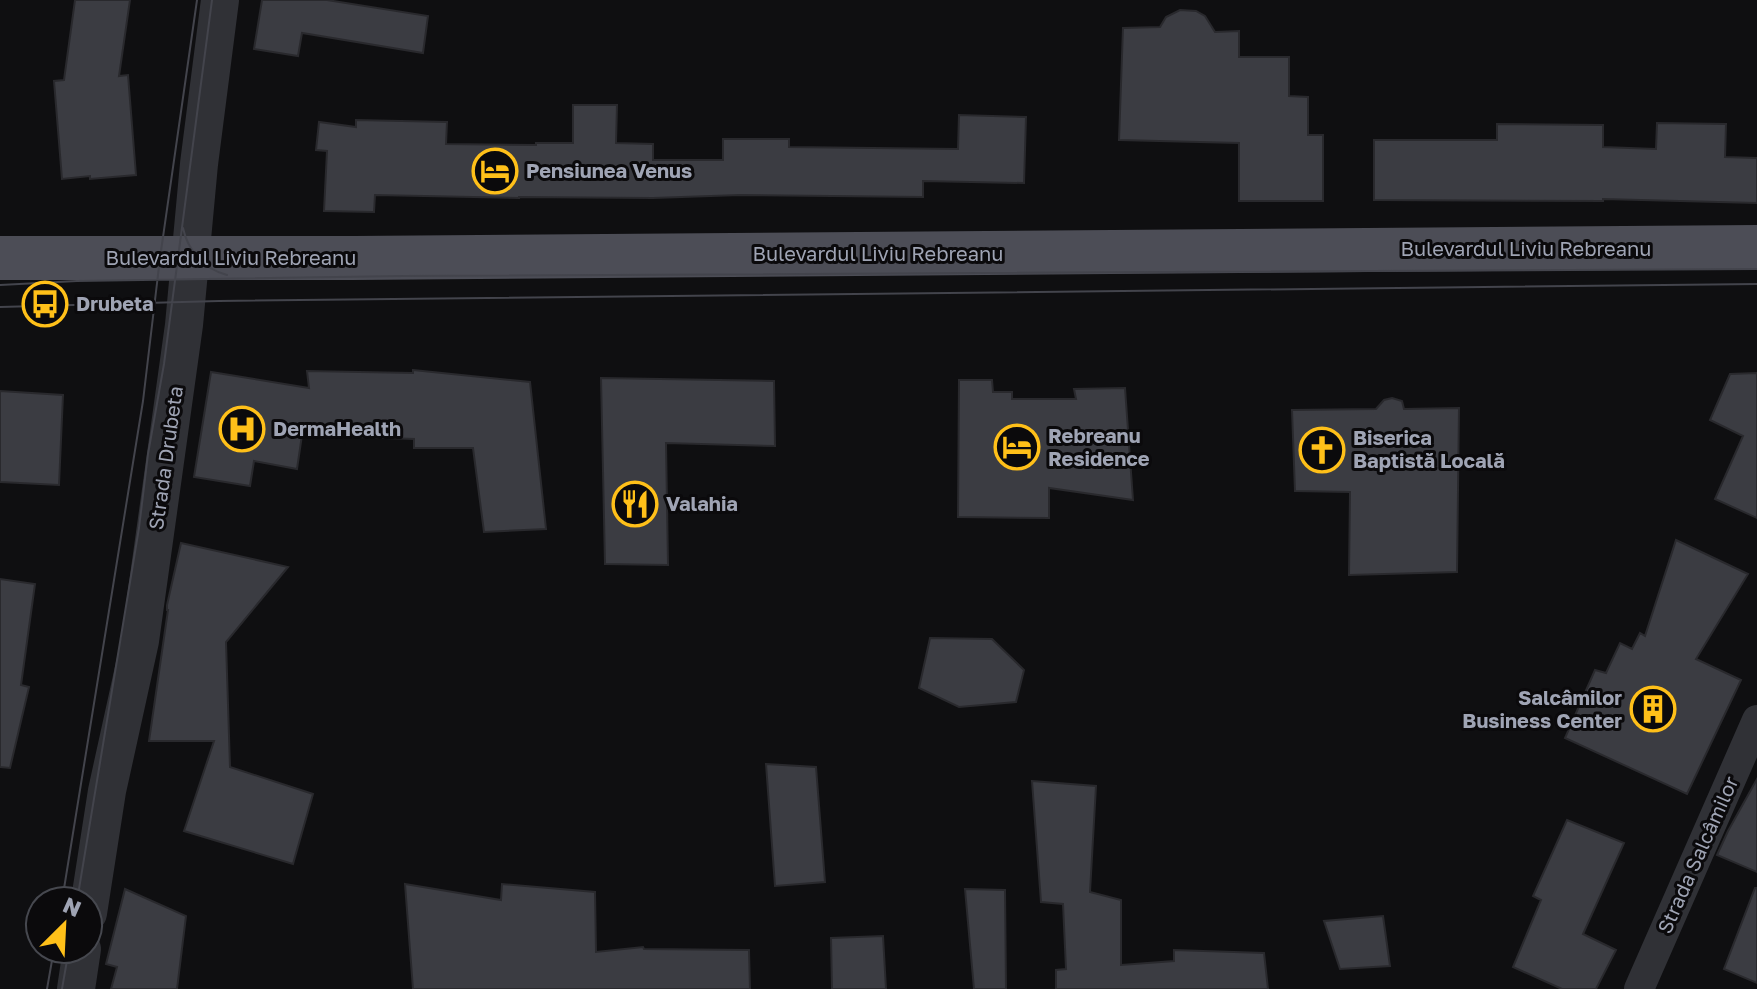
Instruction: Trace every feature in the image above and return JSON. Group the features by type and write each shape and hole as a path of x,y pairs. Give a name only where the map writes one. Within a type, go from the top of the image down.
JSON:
{"main road":[{"name":"Bulevardul Liviu Rebreanu","path":"0,258 1757,247"}],"street":[{"name":"Strada Drubeta","path":"92,885 107,791 140,641 184,325 199,164 220,0"},
{"name":"Strada Salcâmilor","path":"1639,989 1757,720"},
{"path":"76,989 80,965"}],"building":[{"path":"75,0 130,0 119,76 128,75 136,175 62,179 54,81 64,80"},
{"path":"262,0 327,0 428,16 423,53 302,33 298,56 254,49"},
{"path":"1180,10 1196,11 1205,16 1215,32 1239,31 1239,57 1289,57 1289,96 1308,97 1308,135 1323,135 1323,201 1239,201 1239,143 1119,140 1123,28 1160,27 1166,17"},
{"path":"573,105 617,105 616,143 653,144 653,160 723,160 723,139 789,139 789,147 958,149 959,115 1026,117 1024,183 923,181 923,197 740,195 519,198 375,195 374,212 324,211 327,151 316,150 319,122 356,127 356,120 447,122 446,144 573,143"},
{"path":"1657,123 1726,124 1725,157 1757,158 1757,203 1603,199 1374,200 1374,140 1497,140 1497,124 1603,125 1603,147 1656,149"},
{"path":"413,370 530,382 546,529 484,532 473,448 414,448 414,439 302,435 297,469 254,461 250,486 194,477 211,372 309,388 307,371 413,373"},
{"path":"1757,373 1757,518 1715,499 1743,436 1710,420 1730,374"},
{"name":"Valahia","path":"601,378 774,381 775,446 666,443 668,565 605,564"},
{"path":"959,380 992,380 993,392 1012,392 1012,399 1076,399 1074,389 1125,388 1133,500 1049,488 1049,518 958,517"},
{"path":"0,391 63,395 59,485 0,482"},
{"path":"1392,398 1402,401 1404,409 1459,408 1457,572 1349,575 1350,492 1295,491 1292,410 1376,409 1384,400"},
{"name":"Salcâmilor Business Center","path":"1676,540 1748,574 1696,659 1741,680 1687,794 1565,738 1595,670 1606,673 1620,643 1632,649 1640,633 1645,636"},
{"path":"181,543 288,567 226,642 230,767 313,794 293,864 184,831 214,741 149,741 167,605"},
{"path":"0,579 35,584 21,685 29,687 10,768 0,767"},
{"path":"930,638 992,639 1024,670 1016,702 959,707 919,688"},
{"path":"766,764 816,767 825,882 775,886"},
{"path":"1757,779 1757,872 1717,855"},
{"path":"1032,781 1096,786 1090,892 1121,900 1121,965 1174,961 1174,950 1264,953 1268,989 1056,989 1056,970 1066,969 1063,904 1041,902"},
{"path":"1567,820 1624,843 1583,934 1616,950 1596,989 1562,989 1513,967 1541,900 1533,896"},
{"path":"405,884 501,900 502,884 595,892 596,952 643,947 749,950 750,989 413,989"},
{"path":"1757,888 1757,983 1724,969"},
{"path":"125,889 186,916 177,989 111,989 117,967 106,964"},
{"path":"965,889 1005,890 1006,989 974,989"},
{"path":"1383,916 1390,966 1340,969 1324,921"},
{"path":"883,936 886,989 832,989 831,938"}],"tram line":[{"path":"65,885 143,401 197,0"},
{"path":"80,885 164,364 212,0"},
{"path":"183,228 198,258 227,275"},
{"path":"0,285 403,276 1757,269"},
{"path":"0,307 219,301 1757,284"},
{"path":"47,989 51,965"},
{"path":"62,989 66,965"}],"place":[{"name":"Pensiunea Venus","path":"495,171"},
{"name":"Drubeta","path":"45,304"},
{"name":"DermaHealth","path":"242,429"},
{"name":"Rebreanu Residence","path":"1017,447"},
{"name":"Biserica Baptistă Locală","path":"1322,450"},
{"name":"Valahia","path":"635,504"},
{"name":"Salcâmilor Business Center","path":"1653,709"}]}
